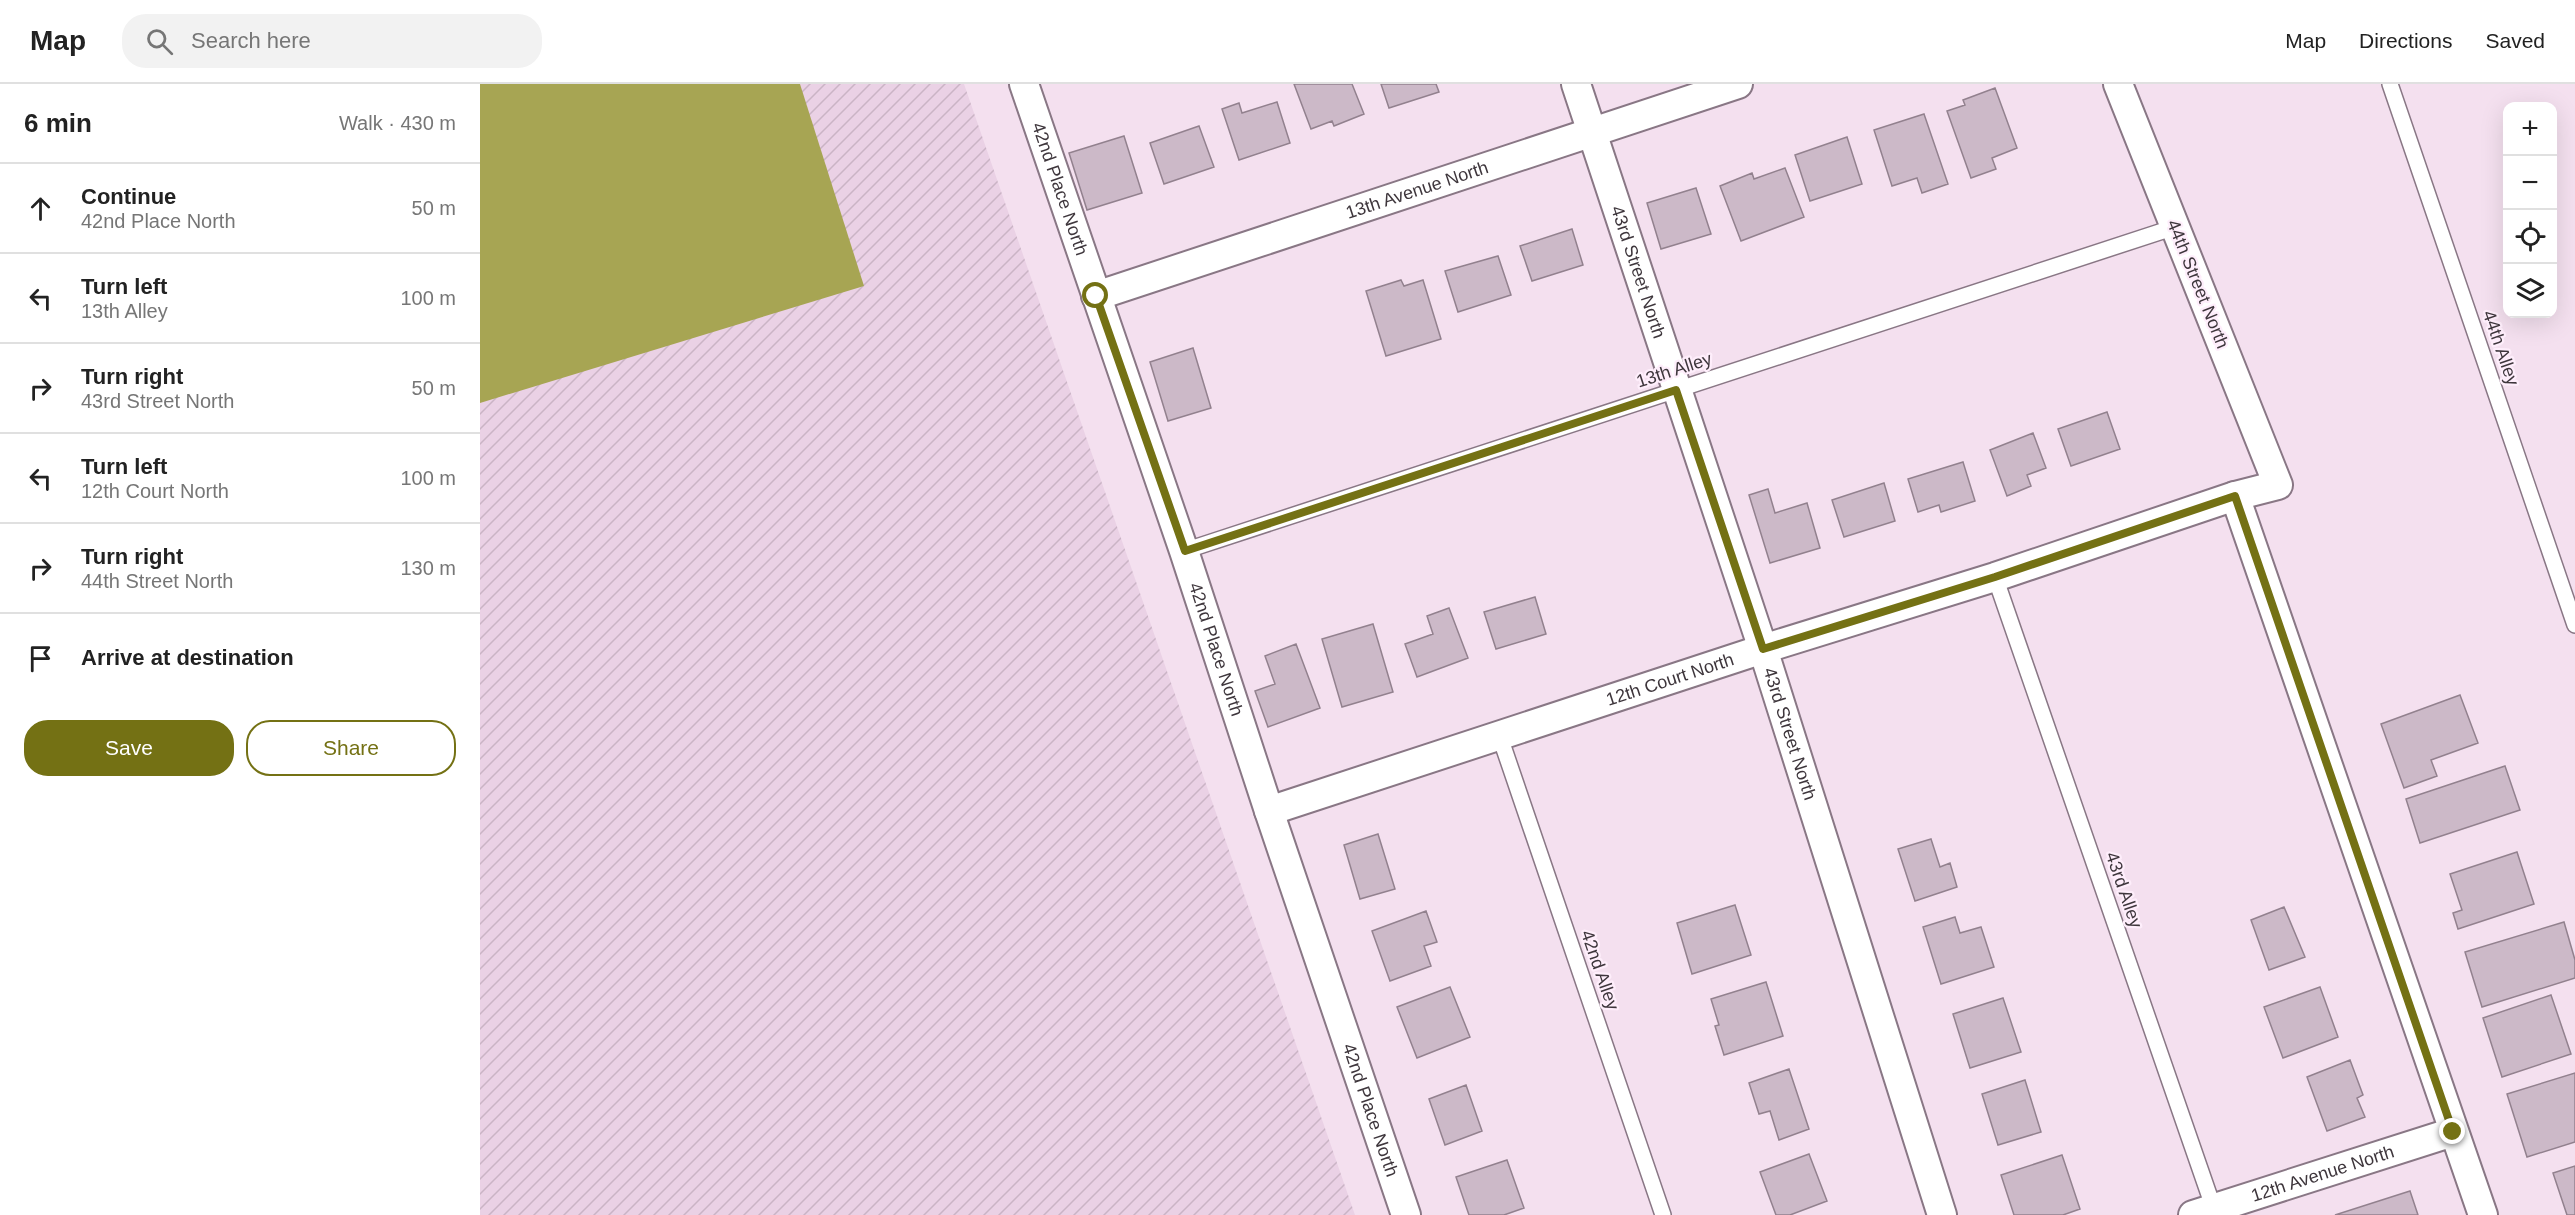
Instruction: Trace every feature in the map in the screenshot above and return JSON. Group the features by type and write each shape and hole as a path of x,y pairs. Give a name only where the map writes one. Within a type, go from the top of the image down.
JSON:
{"street":[{"name":"42nd Place North","path":"1024,84 1185,551 1269,811 1406,1215"},
{"name":"43rd Street North","path":"1576,84 1763,649 1942,1215"},
{"name":"13th Avenue North","path":"1096,296 1738,84"},
{"name":"44th Street North","path":"2118,84 2278,485"},
{"name":"12th Court North","path":"1269,811 1763,649 1995,577 2235,496 2278,485"},
{"path":"2235,496 2483,1215"},
{"name":"12th Avenue North","path":"2207,1213 2453,1132"}],"lane":[{"name":"44th Alley","path":"2390,84 2575,625"},
{"name":"13th Alley","path":"1185,551 2175,227"},
{"name":"43rd Alley","path":"1995,577 2207,1213"},
{"name":"42nd Alley","path":"1500,737 1663,1215"}],"shaded area":[{"path":"480,84 964,84 1355,1215 480,1215"},
{"path":"480,84 800,84 864,286 480,403"}],"building":[{"path":"1294,84 1352,84 1364,114 1334,126 1332,121 1311,129"},
{"path":"1381,84 1436,84 1439,92 1389,108"},
{"path":"1995,88 2017,148 1992,158 1996,169 1971,178 1947,111 1965,105 1963,100"},
{"path":"1277,102 1290,143 1239,160 1222,109 1239,103 1242,113"},
{"path":"1924,114 1948,184 1922,193 1917,178 1892,186 1874,130"},
{"path":"1199,126 1214,167 1164,184 1150,143"},
{"path":"1124,136 1142,193 1087,210 1069,153"},
{"path":"1847,137 1862,184 1810,201 1795,155"},
{"path":"1785,168 1804,217 1741,241 1720,186 1752,173 1754,179"},
{"path":"1696,188 1711,234 1661,249 1647,203"},
{"path":"1572,229 1583,265 1532,281 1520,246"},
{"path":"1498,256 1511,295 1458,312 1445,271"},
{"path":"1401,280 1404,286 1423,280 1441,339 1386,356 1366,291"},
{"path":"1193,348 1211,408 1168,421 1150,362"},
{"path":"2107,412 2120,449 2071,466 2058,429"},
{"path":"2033,433 2046,468 2027,475 2031,486 2007,496 1990,450"},
{"path":"1963,462 1975,501 1941,512 1939,505 1918,512 1908,479"},
{"path":"1884,483 1895,521 1844,537 1832,500"},
{"path":"1768,489 1775,513 1807,503 1820,548 1770,563 1749,495"},
{"path":"1535,597 1546,634 1496,649 1484,612"},
{"path":"1449,608 1468,658 1417,677 1405,644 1433,634 1427,616"},
{"path":"1373,624 1393,692 1342,707 1322,639"},
{"path":"1296,644 1320,708 1268,727 1255,691 1275,684 1265,656"},
{"path":"2460,695 2478,743 2431,760 2437,776 2404,788 2381,724"},
{"path":"2505,766 2520,810 2420,843 2406,799"},
{"path":"1378,834 1395,889 1360,899 1344,845"},
{"path":"1931,839 1940,867 1950,863 1957,887 1915,901 1898,849"},
{"path":"2517,852 2534,904 2458,929 2453,913 2462,910 2450,874"},
{"path":"1735,905 1751,955 1692,974 1677,923"},
{"path":"2284,907 2305,957 2269,970 2251,920"},
{"path":"1426,911 1437,942 1424,946 1431,966 1390,981 1372,931"},
{"path":"1955,917 1960,933 1981,927 1994,967 1941,984 1923,927"},
{"path":"2564,922 2575,960 2575,978 2482,1007 2465,952"},
{"path":"1766,982 1783,1036 1724,1055 1715,1026 1719,1025 1711,999"},
{"path":"1450,987 1470,1037 1417,1058 1397,1007"},
{"path":"2320,987 2338,1037 2283,1058 2264,1007"},
{"path":"2551,995 2571,1054 2502,1077 2483,1018"},
{"path":"2003,998 2021,1052 1970,1068 1953,1014"},
{"path":"2350,1060 2363,1095 2357,1098 2365,1117 2327,1131 2307,1077"},
{"path":"1789,1069 1809,1129 1779,1140 1770,1111 1759,1114 1749,1083"},
{"path":"2575,1073 2575,1142 2527,1157 2507,1094"},
{"path":"2025,1080 2041,1132 1998,1145 1982,1094"},
{"path":"1466,1085 1482,1131 1445,1145 1429,1099"},
{"path":"1809,1154 1827,1201 1790,1215 1776,1215 1760,1172"},
{"path":"2062,1155 2080,1209 2063,1215 2014,1215 2001,1175"},
{"path":"1507,1160 1524,1208 1504,1215 1469,1215 1456,1177"},
{"path":"2575,1166 2575,1215 2567,1215 2553,1173"},
{"path":"2410,1191 2418,1215 2335,1215"}],"route":[{"path":"1096,296 1185,551 1676,390 1763,649 1995,577 2235,496 2453,1132"}]}
